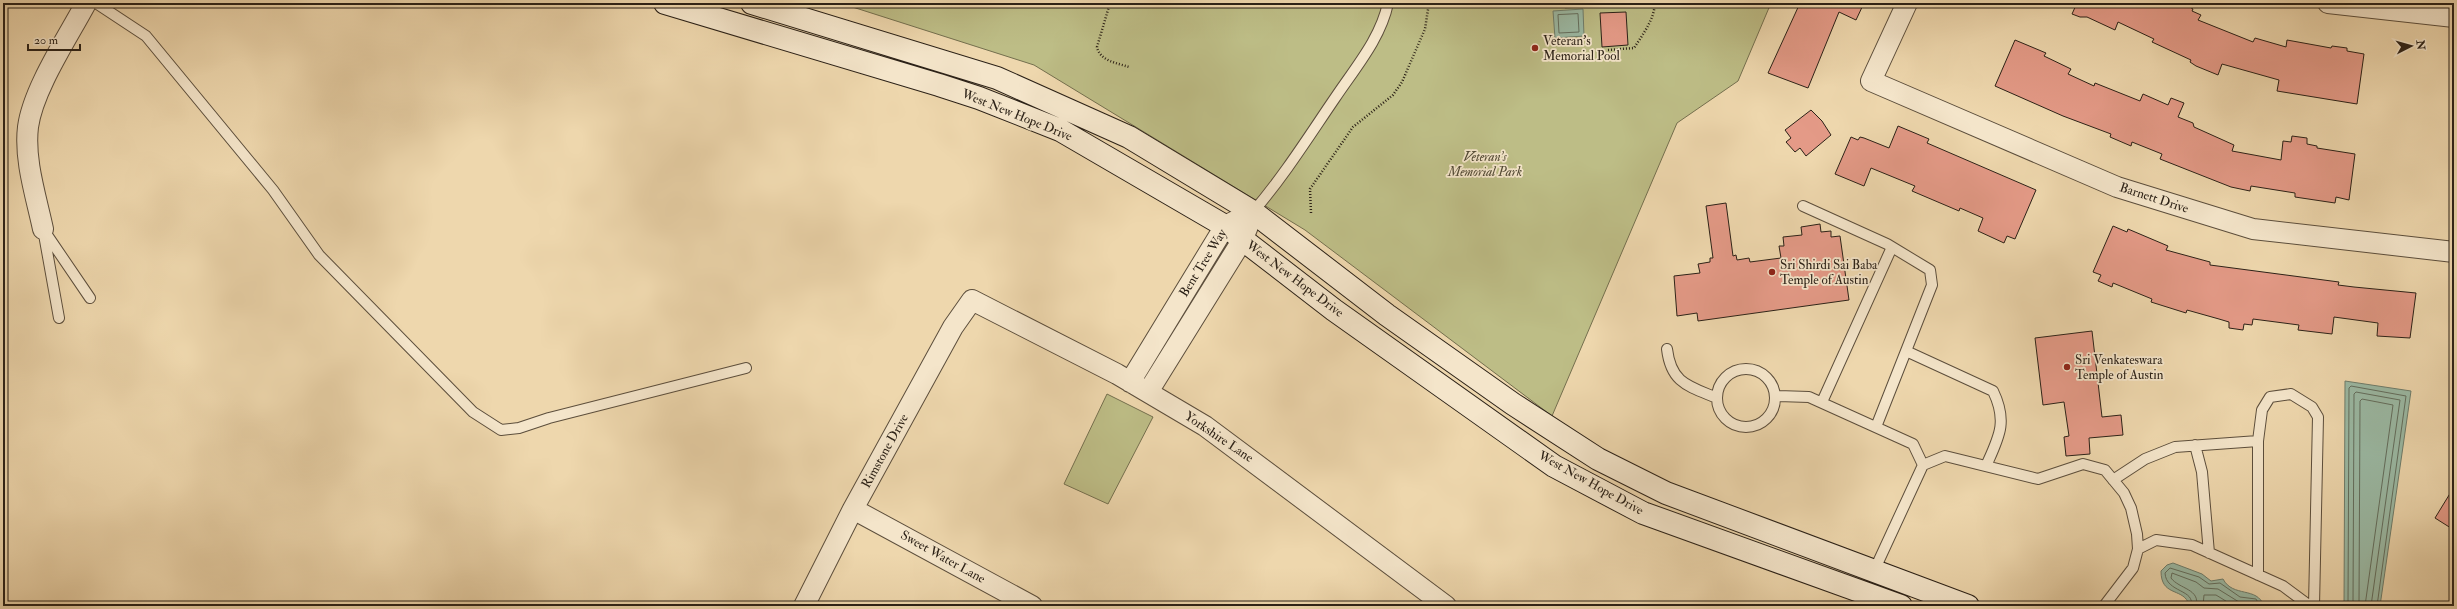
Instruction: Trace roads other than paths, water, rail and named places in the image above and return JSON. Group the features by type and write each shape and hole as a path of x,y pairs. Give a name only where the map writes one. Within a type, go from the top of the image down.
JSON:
{"main road":[{"name":"West New Hope Drive","path":"665,3 939,85 1045,124 1066,134 1225,226 1334,310 1554,466 1643,512 1901,606"},
{"name":"West New Hope Drive","path":"752,3 997,78 1129,137 1253,212 1387,315 1513,404 1598,459 1666,493 1968,606"}],"street":[{"path":"43,229 30,170 28,127 39,93 86,3"},
{"name":"Barnett Drive","path":"1907,3 1872,81 2117,187 2252,229 2454,252"},
{"path":"2328,3 2369,5 2454,17"},
{"name":"Bent Tree Way","path":"1130,382 1225,226 1253,212"},
{"name":"Bent Tree Way","path":"1148,392 1243,239 1253,212"},
{"name":"Yorkshire Lane","path":"972,300 1130,382 1205,426 1254,461 1446,606"},
{"name":"Rimstone Drive","path":"804,606 853,508 953,327 972,300"},
{"name":"Sweet Water Lane","path":"853,508 1032,606"}],"lane":[{"path":"96,3 146,36 273,190 319,255 473,412 501,430 519,428 549,418 746,368"},
{"path":"1253,212 1274,188 1364,56 1385,19 1388,3"},
{"path":"1803,206 1892,247 1930,270 1932,285 1876,427"},
{"path":"43,229 90,298"},
{"path":"43,229 59,318"},
{"path":"1822,402 1892,247"},
{"path":"1667,349 1669,362 1676,378 1717,398"},
{"path":"1906,351 1993,390 1998,401 2002,429 1986,466"},
{"path":"1750,368 1768,378 1776,396 1775,405 1765,421 1748,427 1738,426 1723,416 1717,398 1723,380 1735,371 1750,368"},
{"path":"2258,575 2258,441 2262,410 2270,397 2291,394 2312,407 2318,417 2314,606"},
{"path":"1776,396 1809,397 1913,444 1923,465"},
{"path":"2113,480 2145,458 2175,447 2258,441"},
{"path":"2195,445 2202,472 2209,553"},
{"path":"1874,571 1923,465 1946,456 2038,479 2083,464 2105,470 2113,480 2131,508 2137,534 2138,549 2133,568 2104,606"},
{"path":"2138,549 2156,540 2192,545 2283,586 2310,606"}],"water":[{"path":"1564,3 1582,3 1582,7 1565,8"},
{"path":"1583,9 1584,36 1555,38 1553,11"},
{"path":"2345,381 2411,391 2380,606 2344,606"},
{"path":"2173,563 2202,574 2211,581 2223,579 2227,585 2239,591 2256,596 2261,600 2264,606 2185,606 2188,602 2185,598 2168,588 2162,579 2161,571 2167,565"}],"place":[{"name":"Veteran's Memorial Pool","path":"1535,48"},
{"name":"Sri Shirdi Sai Baba Temple of Austin","path":"1772,272"},
{"name":"Sri Venkateswara Temple of Austin","path":"2067,367"}],"park label":[{"name":"Veteran's Memorial Park","path":"1485,164"}]}
